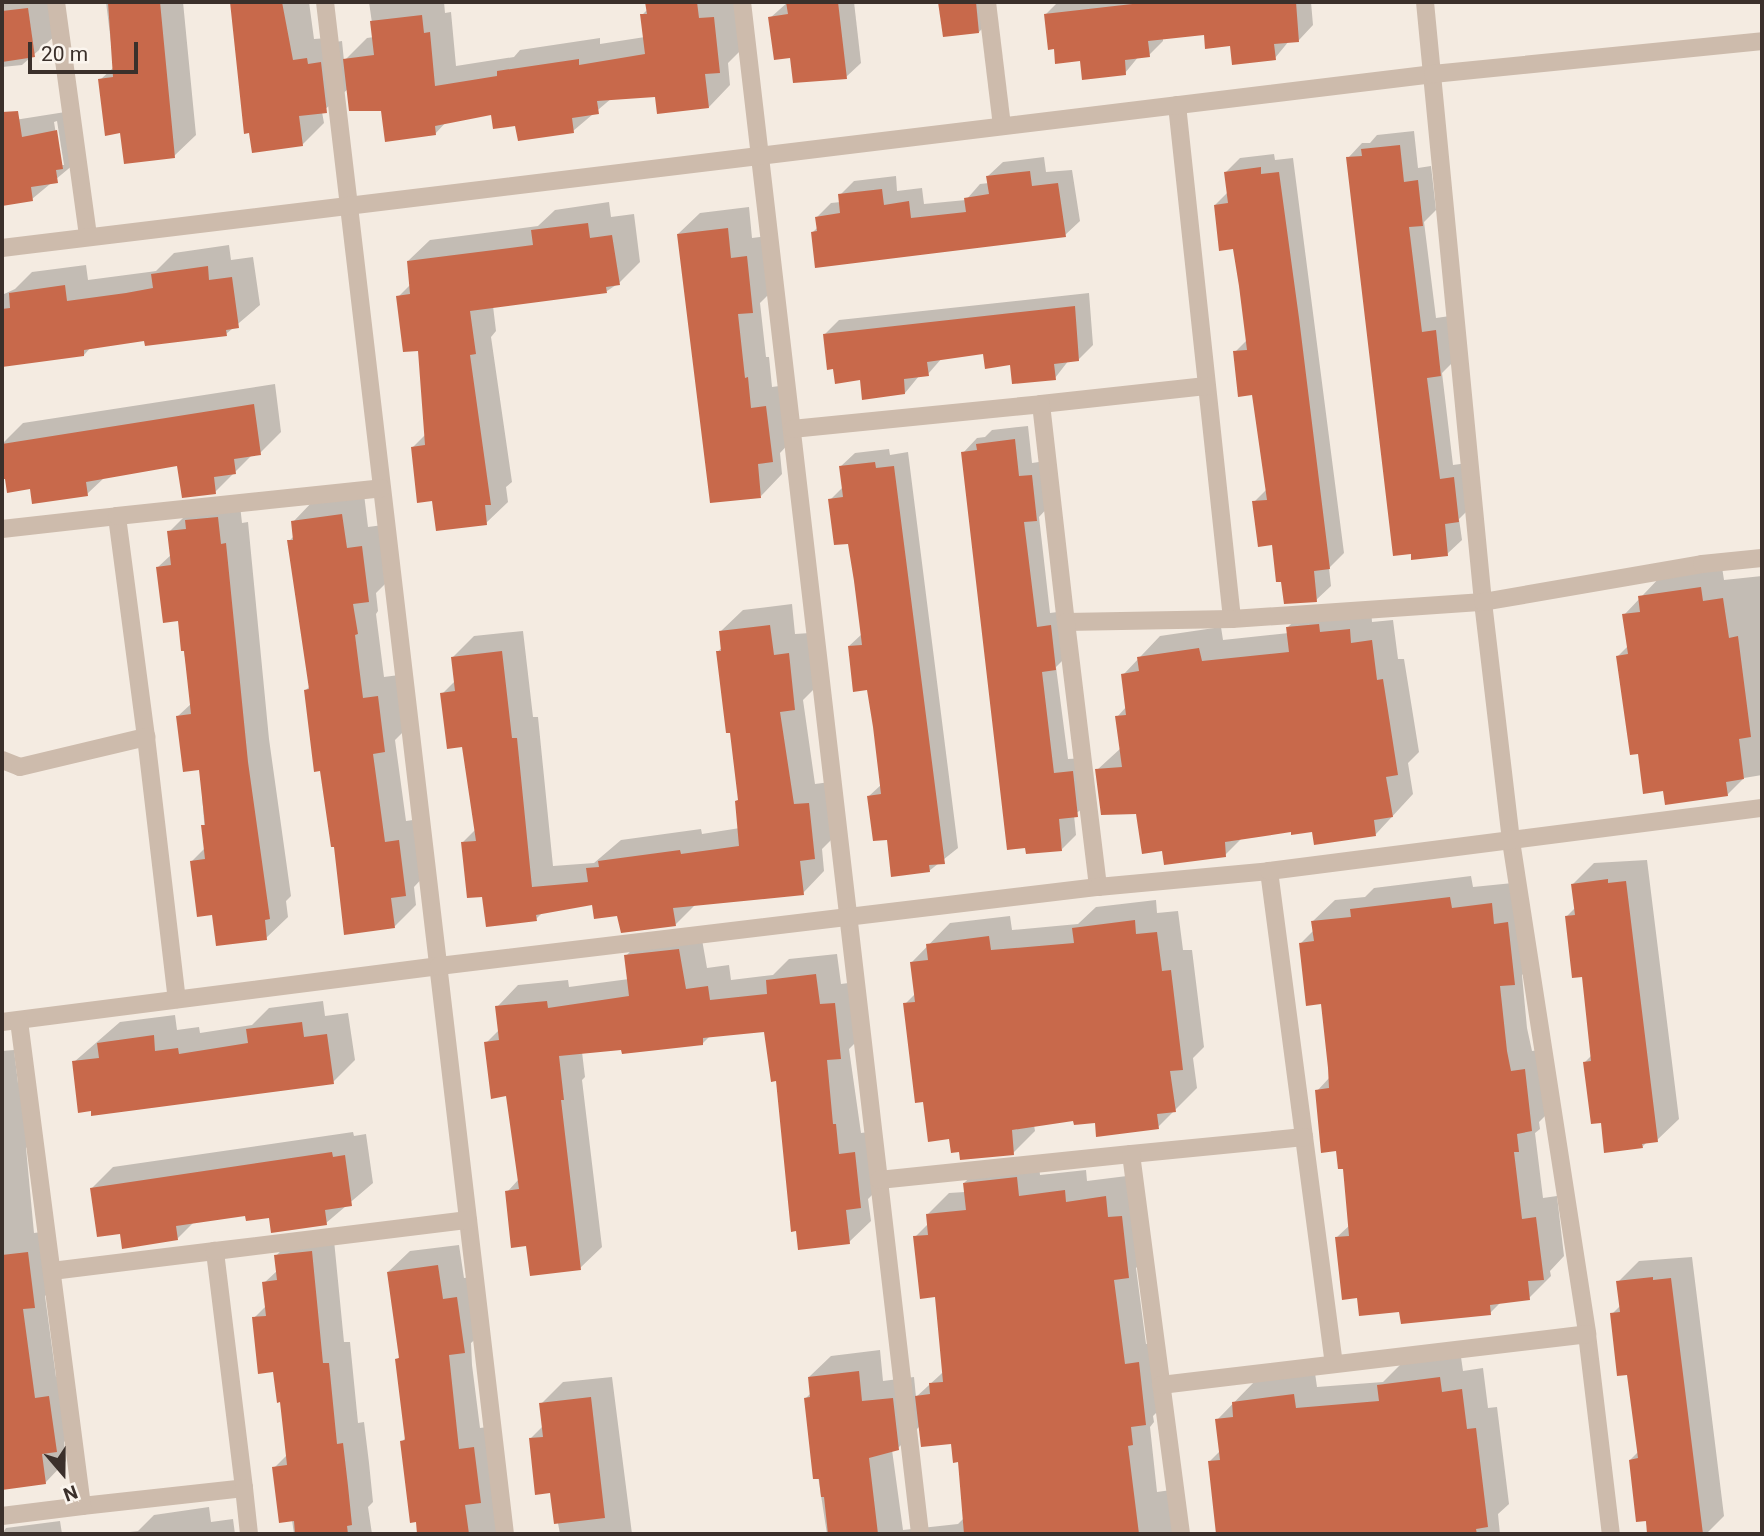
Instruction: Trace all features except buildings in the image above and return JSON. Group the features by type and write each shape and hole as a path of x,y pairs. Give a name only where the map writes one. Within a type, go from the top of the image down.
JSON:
{"street":[{"path":"56,2 88,237"},
{"path":"325,2 505,1534"},
{"path":"742,2 920,1534"},
{"path":"987,2 1002,126"},
{"path":"1425,2 1483,602 1511,841 1587,1334 1611,1534"},
{"path":"2,248 1177,104 1433,74 1762,41"},
{"path":"1177,104 1232,619"},
{"path":"792,429 1206,386"},
{"path":"1041,404 1098,887"},
{"path":"2,529 382,488"},
{"path":"117,516 177,999"},
{"path":"1066,622 1232,619 1483,602 1702,564 1762,558"},
{"path":"2,760 20,767 146,737"},
{"path":"82,1506 52,1271 11,1021 439,965 1098,887 1269,871 1762,808"},
{"path":"1269,871 1334,1363"},
{"path":"879,1180 1304,1137"},
{"path":"1131,1154 1181,1534"},
{"path":"52,1271 468,1220"},
{"path":"215,1251 249,1534"},
{"path":"1161,1385 1587,1334"},
{"path":"2,1516 244,1488"}]}
